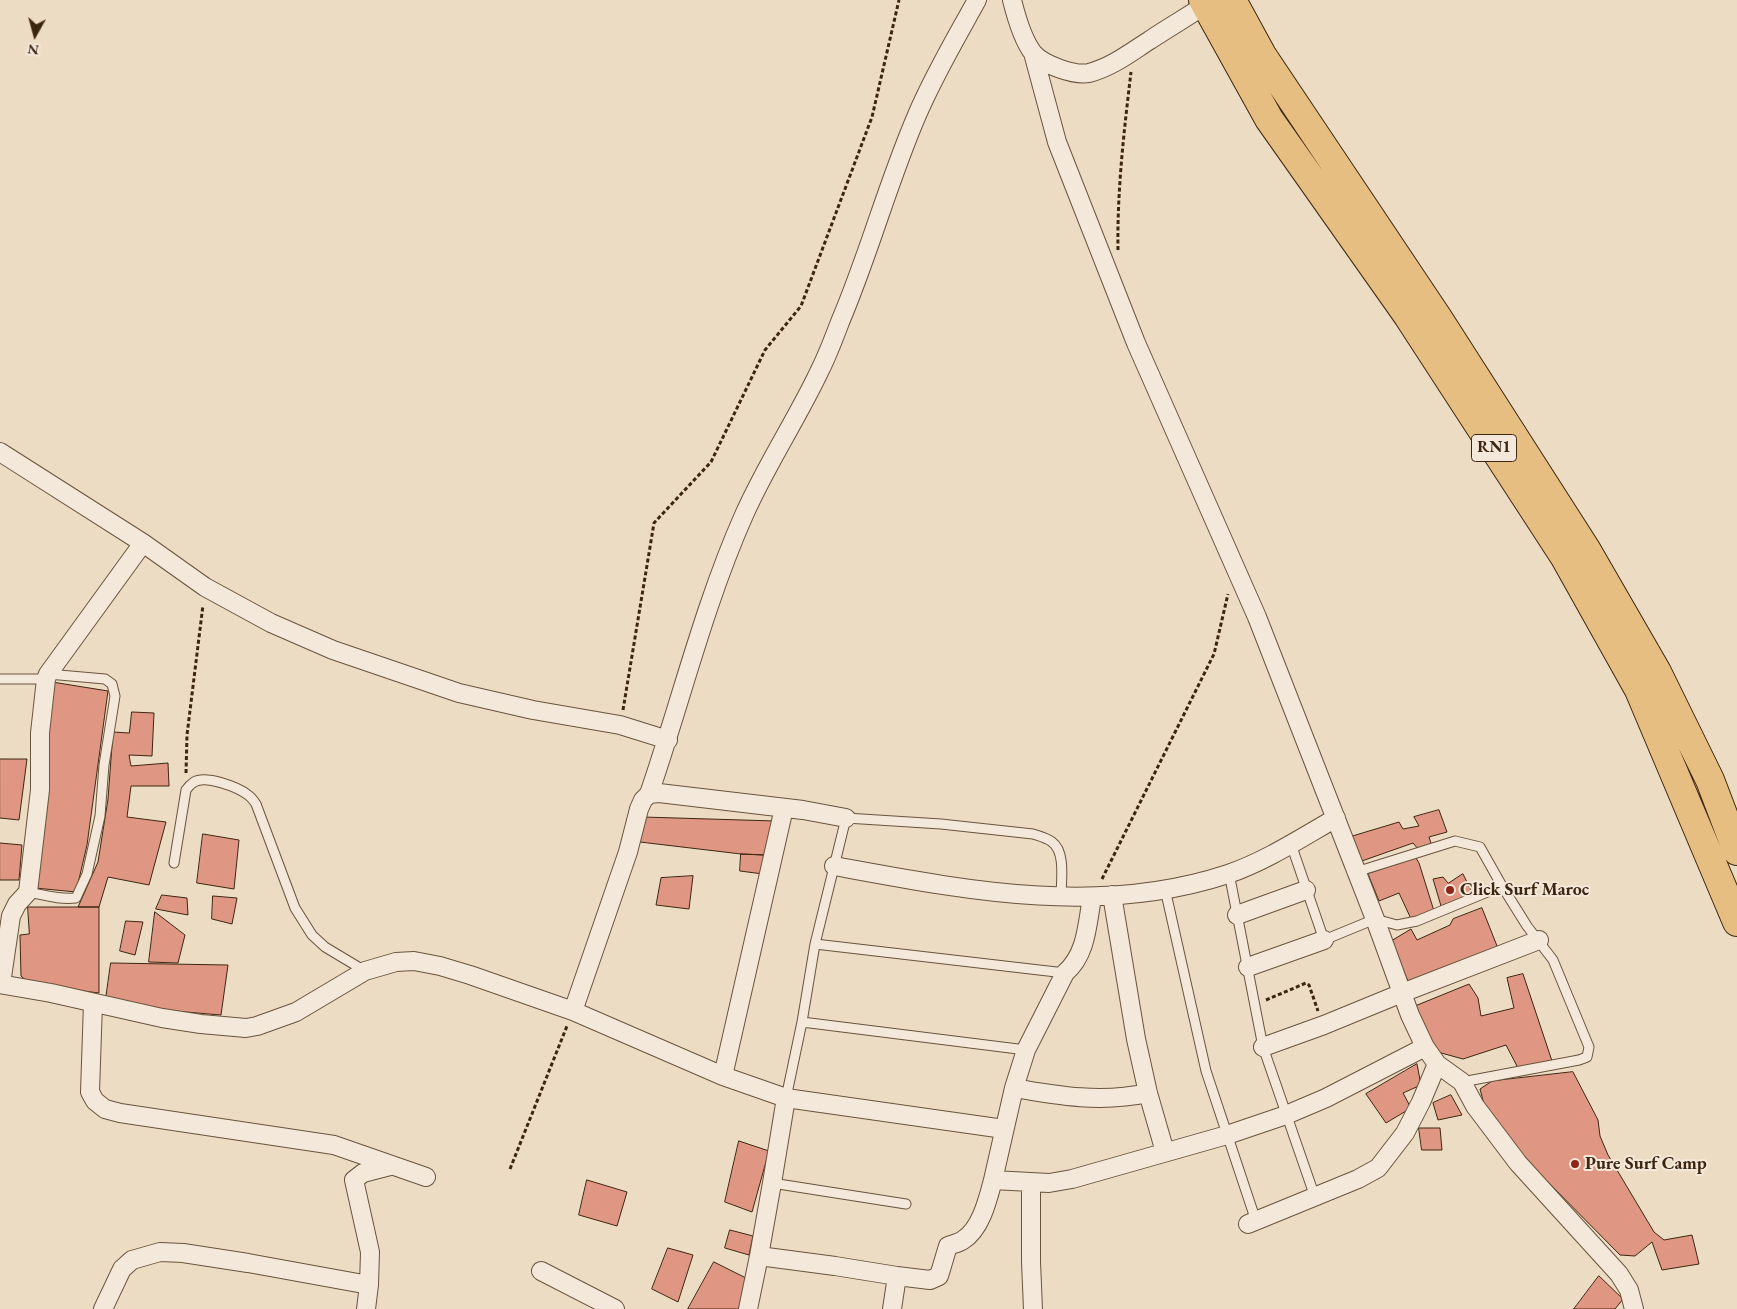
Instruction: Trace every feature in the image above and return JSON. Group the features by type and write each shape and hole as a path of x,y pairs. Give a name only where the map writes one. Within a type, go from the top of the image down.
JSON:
{"highway":[{"name":"RN1","path":"1232,0 1262,55 1438,318 1586,549 1657,672 1710,780 1737,851"},
{"name":"RN1","path":"1204,2 1269,119 1408,316 1564,556 1639,690 1737,922"}],"street":[{"path":"574,1011 628,852 640,808 643,800 649,794 668,740 693,652 724,563 744,514 820,370 847,305 916,116 942,62 977,0"},
{"path":"1012,0 1019,24 1033,53 1057,142 1095,240 1136,343 1257,617 1402,993 1425,1047 1437,1064 1462,1082 1475,1106 1518,1163 1619,1274 1629,1290 1634,1309"},
{"path":"1033,53 1048,65 1063,70 1087,73 1133,52 1204,2"},
{"path":"0,452 143,543 205,587 270,623 334,650 459,693 533,710 620,726 668,740"},
{"path":"143,543 47,676 40,733 40,790 28,892 17,904 12,916 0,984 51,992 162,1018 246,1028 296,1012 365,971 396,962 414,961 440,966 574,1011 723,1076 786,1098 1004,1129"},
{"path":"649,794 658,792 691,796 830,814 846,818"},
{"path":"723,1076 784,808"},
{"path":"834,866 916,881 1010,894 1092,898 1165,889 1229,874 1291,844 1336,818"},
{"path":"1237,915 1306,890"},
{"path":"1112,895 1132,1020 1148,1093 1165,1152"},
{"path":"759,1256 930,1280 939,1276 948,1246 965,1239 976,1226 984,1212 994,1180 1014,1088 1026,1050 1065,973 1078,958 1084,945 1092,898"},
{"path":"1248,966 1324,940"},
{"path":"1263,1048 1539,940"},
{"path":"92,1003 90,1092 95,1101 105,1109 160,1120 334,1145 426,1177"},
{"path":"994,1180 1049,1183 1072,1179 1227,1136 1286,1115 1326,1098 1425,1047"},
{"path":"1252,1223 1358,1179 1378,1168 1405,1133 1437,1064"},
{"path":"1014,1088 1069,1097 1130,1097 1148,1093"},
{"path":"748,1309 786,1098"},
{"path":"366,1309 369,1285 369,1246 354,1180 363,1173 390,1166"},
{"path":"1031,1183 1033,1309"},
{"path":"103,1309 122,1269 132,1260 160,1252 183,1253 248,1263 369,1285"},
{"path":"541,1271 615,1309"},
{"path":"892,1309 897,1276"}],"lane":[{"path":"0,679 47,676 105,679 112,684 115,696 104,766 100,816 88,874 83,886 76,898 68,899 28,892"},
{"path":"174,863 186,790 194,782 200,780 218,782 250,796 256,804 295,908 312,936 325,947 365,971"},
{"path":"786,1098 802,1022 815,944 846,818 941,824 1033,834 1046,838 1057,846 1059,851 1061,861 1061,897"},
{"path":"1356,872 1455,841 1480,847 1502,886 1553,960 1589,1047 1587,1057 1462,1082"},
{"path":"1291,844 1324,940 1375,919 1398,924 1411,923 1502,886"},
{"path":"1229,874 1256,1004 1263,1048 1315,1197"},
{"path":"1165,889 1206,1071 1252,1223"},
{"path":"815,944 1065,973"},
{"path":"802,1022 1026,1050"},
{"path":"772,1183 906,1204"}],"path":[{"path":"620,726 654,523 711,462 765,350 800,306 872,117 899,0"},
{"path":"1119,254 1118,226 1123,140 1133,52"},
{"path":"1092,898 1214,654 1234,566"},
{"path":"186,790 187,735 205,587"},
{"path":"1256,1004 1300,984 1306,984 1309,985 1324,1025"},
{"path":"510,1169 574,1011"}],"building":[{"path":"52,682 108,691 87,845 76,892 35,888"},
{"path":"132,712 154,713 152,756 129,755 131,766 168,763 169,786 131,786 127,817 166,822 149,885 108,877 99,907 78,907 98,862 108,799 113,732 129,733"},
{"path":"0,759 27,759 19,820 0,818"},
{"path":"1439,810 1447,832 1429,837 1432,846 1419,850 1413,843 1359,862 1349,837 1399,822 1403,829 1419,826 1414,817"},
{"path":"643,817 775,821 765,855 640,842"},
{"path":"203,834 239,840 234,889 197,883"},
{"path":"0,843 22,845 19,880 0,880"},
{"path":"741,854 765,855 763,874 740,871"},
{"path":"1416,858 1434,911 1412,921 1399,893 1379,901 1368,874"},
{"path":"1463,874 1473,894 1441,906 1433,879 1443,877 1448,883"},
{"path":"693,876 689,909 656,905 661,878"},
{"path":"162,895 187,898 188,915 156,909"},
{"path":"213,896 237,898 232,924 212,919"},
{"path":"28,907 99,907 99,993 30,984 21,976 20,935 29,934"},
{"path":"1482,908 1499,951 1410,986 1391,941 1411,929 1417,940 1450,925 1453,919"},
{"path":"155,912 185,935 178,963 149,962"},
{"path":"126,921 143,922 135,955 120,951"},
{"path":"111,963 228,965 221,1015 114,1006 106,998"},
{"path":"1523,974 1553,1064 1518,1068 1506,1045 1463,1059 1434,1051 1415,1006 1469,984 1478,998 1481,1016 1514,1008 1507,978"},
{"path":"1417,1064 1421,1085 1403,1093 1411,1108 1386,1123 1366,1094"},
{"path":"1573,1072 1598,1120 1600,1136 1608,1155 1654,1232 1664,1240 1692,1235 1699,1264 1662,1270 1652,1242 1635,1256 1620,1255 1535,1169 1486,1112 1480,1089 1492,1081"},
{"path":"1451,1095 1462,1115 1438,1120 1433,1103"},
{"path":"1419,1128 1440,1128 1442,1150 1422,1150"},
{"path":"739,1141 769,1151 752,1212 725,1202"},
{"path":"587,1180 627,1192 617,1226 579,1215"},
{"path":"730,1230 753,1236 749,1255 725,1248"},
{"path":"668,1248 693,1255 678,1302 652,1289"},
{"path":"714,1262 746,1278 739,1309 688,1309"},
{"path":"1599,1276 1623,1299 1615,1309 1574,1309"}],"place":[{"name":"Click Surf Maroc","path":"1450,890"},
{"name":"Pure Surf Camp","path":"1575,1164"}]}
